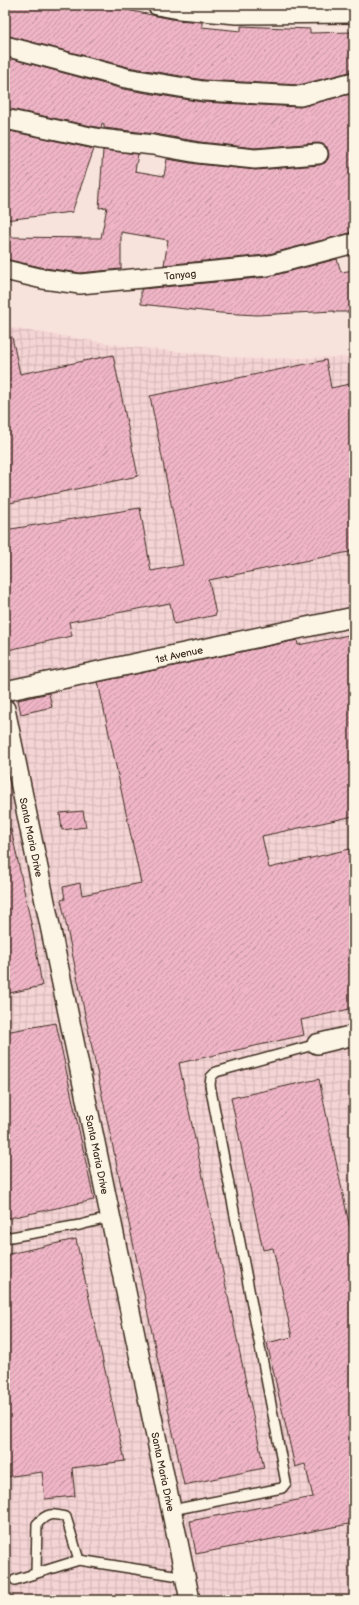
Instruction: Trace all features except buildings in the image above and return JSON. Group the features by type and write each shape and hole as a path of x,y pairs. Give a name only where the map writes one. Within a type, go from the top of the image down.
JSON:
{"street":[{"path":"157,5 179,9 237,14 354,13"},
{"path":"5,46 126,78 203,91 300,96 354,82"},
{"path":"5,119 100,139 153,145 198,153 255,159 318,154"},
{"name":"Tanyag","path":"5,270 43,280 80,284 267,266 354,243"},
{"name":"1st Avenue","path":"5,691 354,617"},
{"name":"Santa Maria Drive","path":"5,709 112,1218 190,1600"},
{"path":"317,1044 354,1035"}],"lane":[{"path":"172,1510 282,1488 286,1482 210,1085 212,1077 216,1072 317,1044"},
{"path":"5,1238 112,1218"},
{"path":"36,1572 37,1524 44,1516 54,1514 66,1517 79,1560"},
{"path":"15,1580 36,1572 79,1560 186,1577"}],"shaded area":[{"path":"5,327 131,347 253,359 354,357 354,1600 5,1600"}]}
